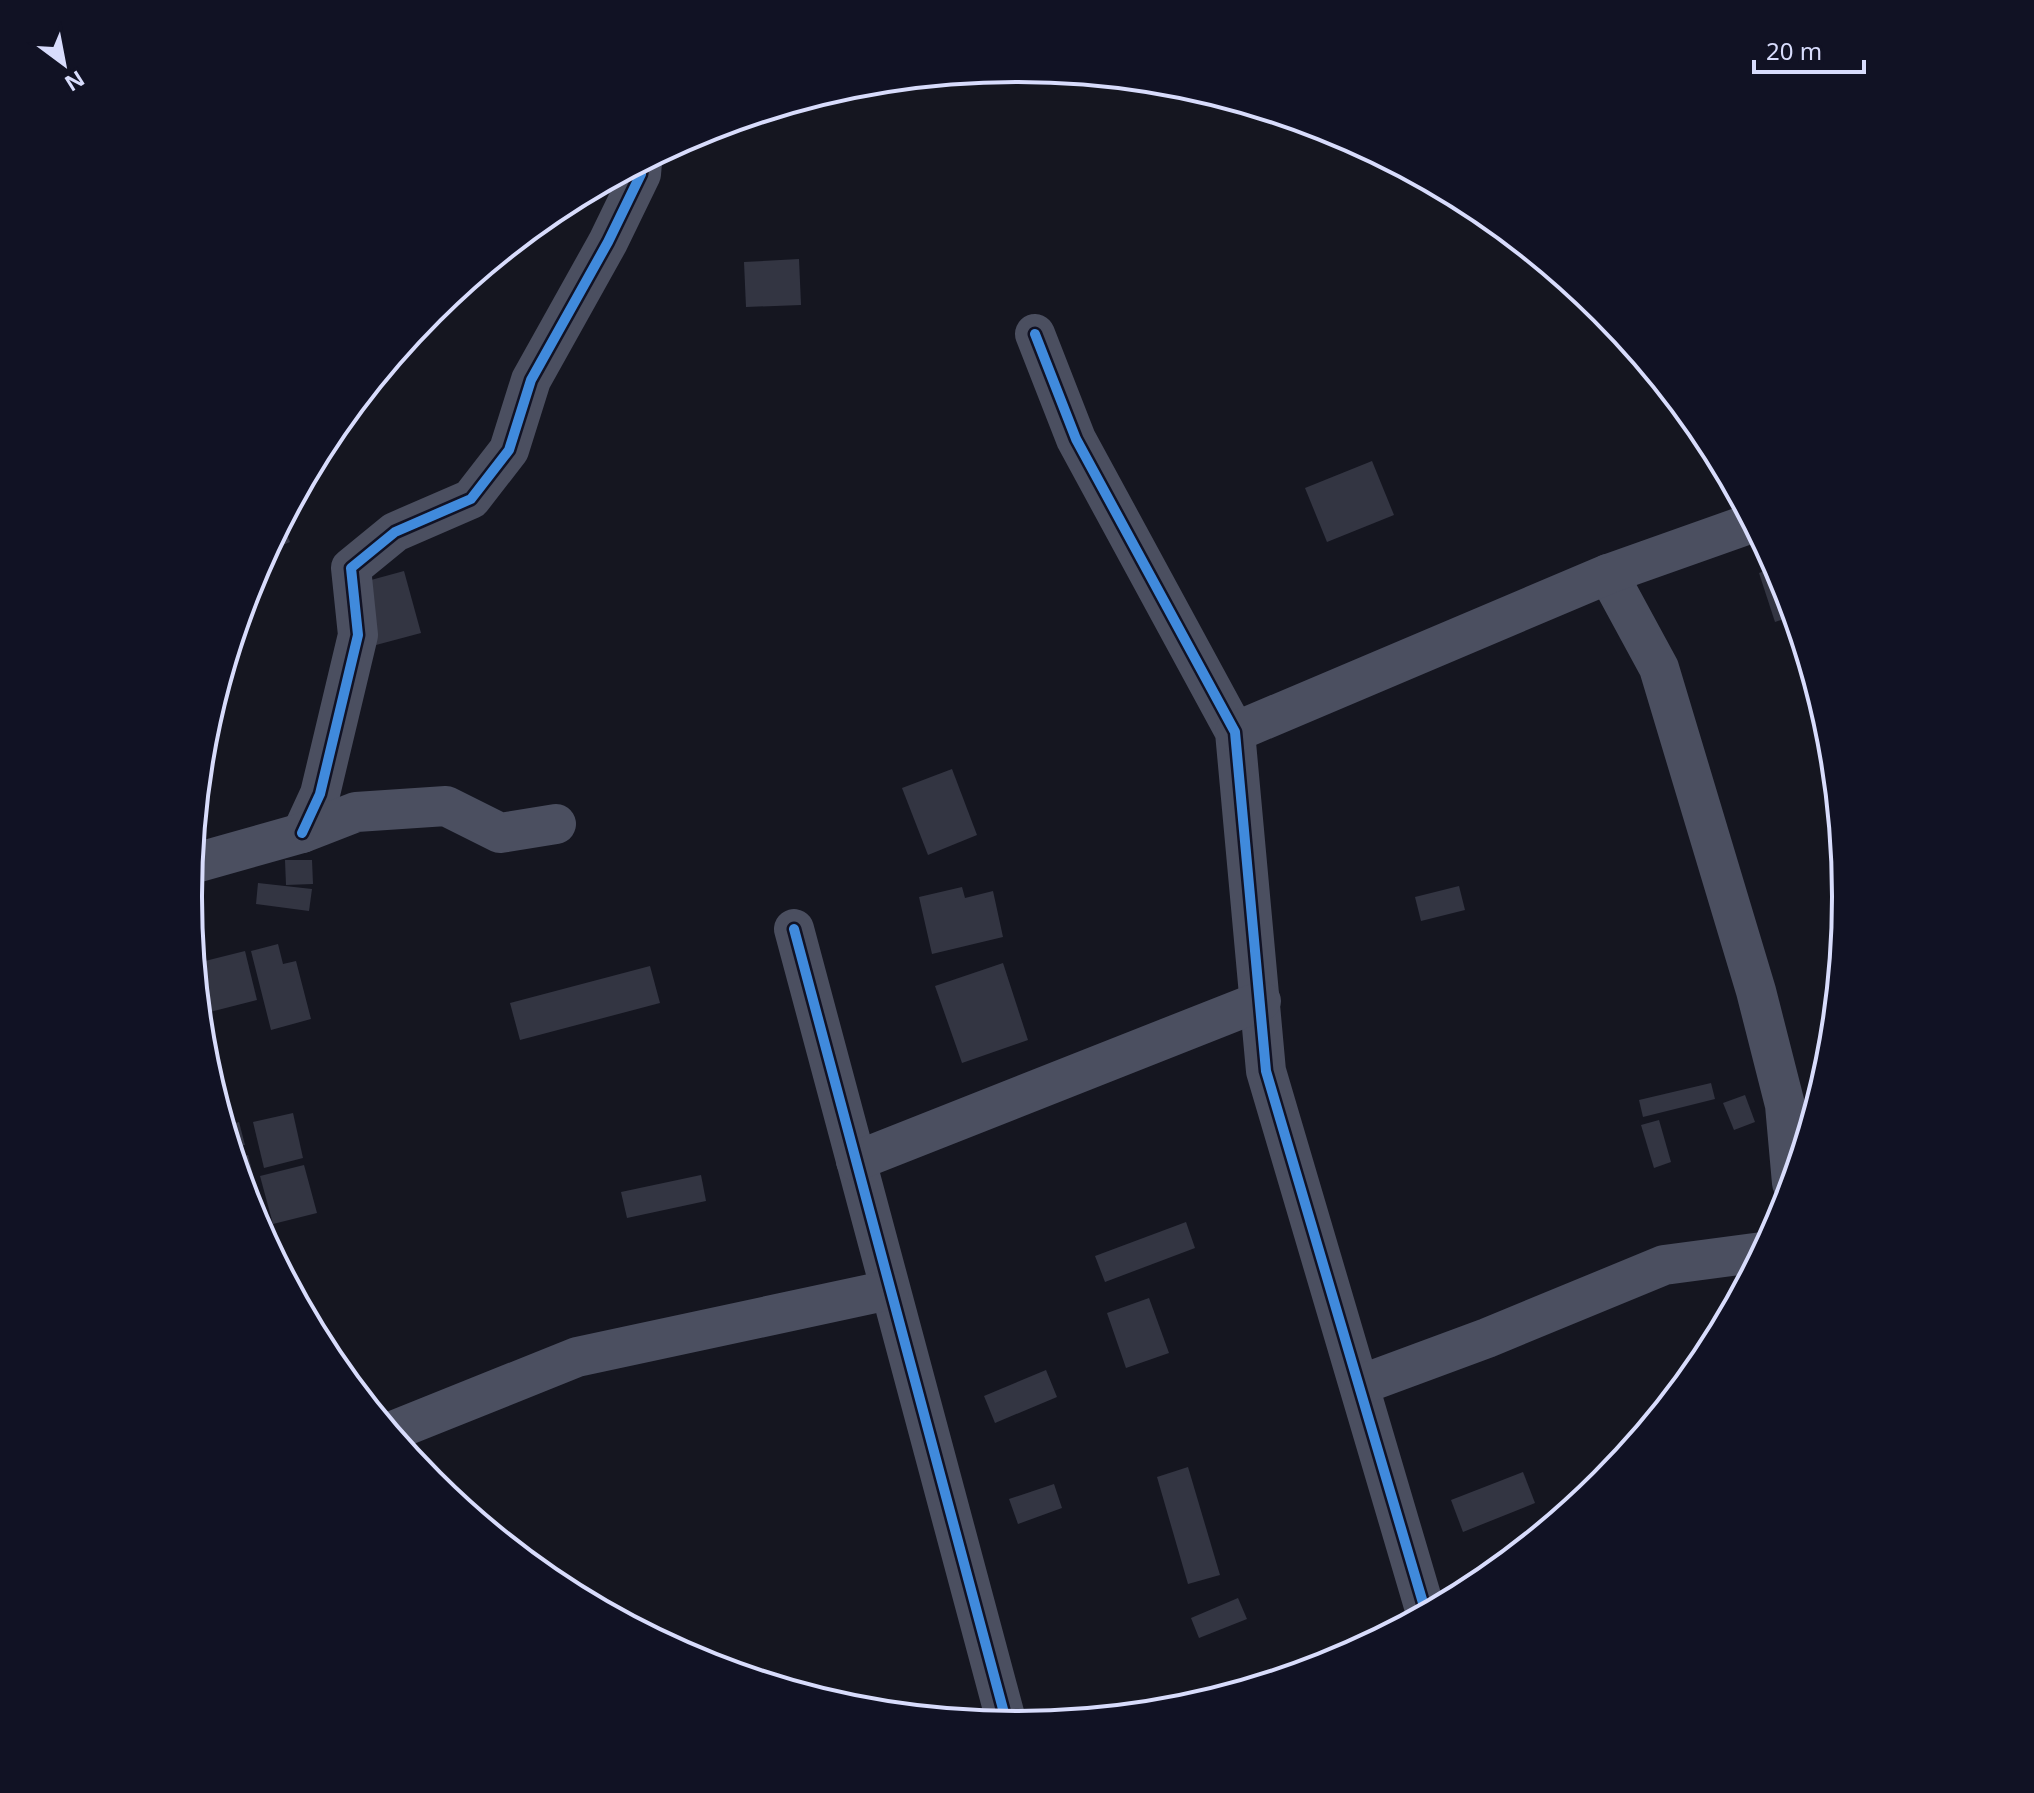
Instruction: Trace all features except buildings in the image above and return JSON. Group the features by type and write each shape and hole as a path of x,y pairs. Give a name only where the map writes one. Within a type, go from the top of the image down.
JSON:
{"street":[{"path":"302,833 320,794 358,635 351,568 395,532 471,499 509,450 531,380 608,242 641,175"},
{"path":"1035,334 1076,439 1235,732 1266,1071 1423,1603"},
{"path":"1235,732 1608,574 1743,526"},
{"path":"1608,574 1659,668 1756,991 1785,1105 1789,1154"},
{"path":"203,861 302,833 356,812 446,806 500,833 556,824"},
{"path":"794,929 1003,1710"},
{"path":"856,1161 1261,1001"},
{"path":"1360,1385 1487,1338 1664,1265 1749,1254"},
{"path":"400,1428 577,1357 889,1290"}],"cycle path":[{"path":"302,833 320,794 358,635 351,568 395,532 471,499 509,450 531,380 608,242 641,175"},
{"path":"1035,334 1076,439 1235,732 1266,1071 1423,1603"},
{"path":"794,929 1003,1710"}]}
